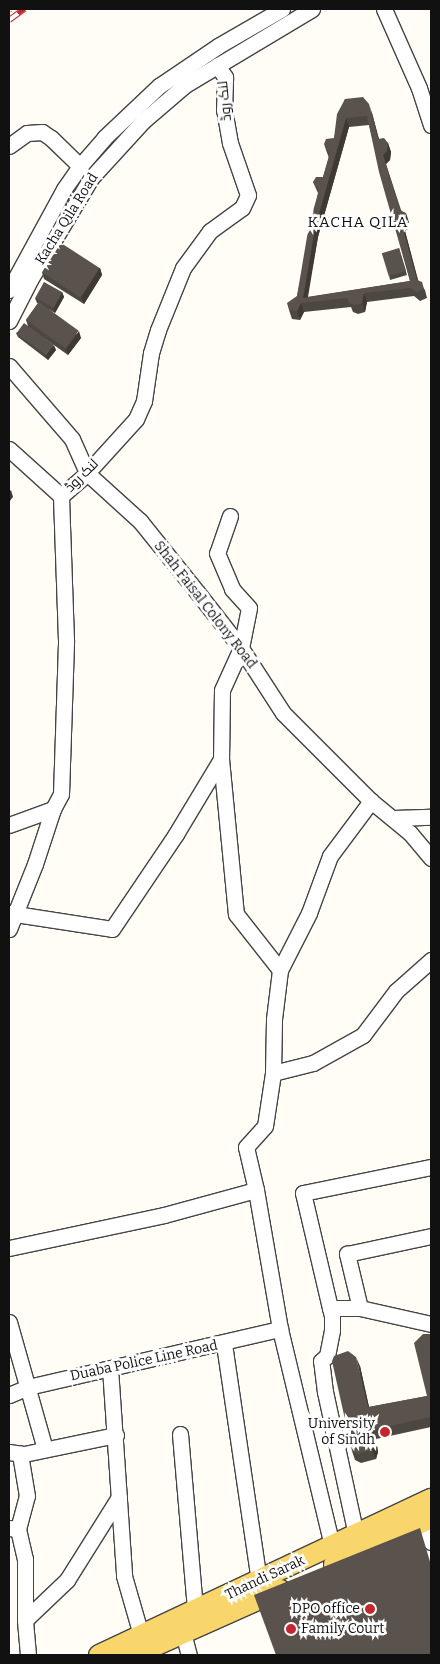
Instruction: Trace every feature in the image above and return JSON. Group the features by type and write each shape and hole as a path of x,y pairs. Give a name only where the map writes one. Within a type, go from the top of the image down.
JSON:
{"main road":[{"name":"Thandi Sarak","path":"98,1655 356,1535 427,1511"},
{"name":"Thandi Sarak","path":"134,1655 183,1633 427,1511"}],"street":[{"name":"Kacha Qila Road","path":"9,290 39,232 80,166 110,131 159,86 218,46 282,9"},
{"name":"Kacha Qila Road","path":"9,321 30,280 91,178 120,145 162,102 217,65 312,9"},
{"path":"384,9 419,88 431,125"},
{"name":"لنک روڈ","path":"9,929 11,913 35,864 53,809 61,794 66,650 61,496 87,473 136,419 144,401 151,353 158,330 183,268 210,231 242,208 248,195 230,143 224,110 224,77 217,65"},
{"path":"9,146 27,133 42,132 51,138 80,166"},
{"name":"Shah Faisal Colony Road","path":"9,366 72,439 87,473 140,521 241,648 283,713 371,801 394,818 431,858"},
{"path":"9,449 61,496"},
{"path":"230,516 217,553 232,588 249,608 241,648 222,690 221,759 236,914 280,970"},
{"path":"11,913 112,929 176,834 221,759"},
{"path":"332,1546 280,1329 256,1190 246,1147 265,1126 273,1073 274,1019 280,970 309,913 330,856 371,801"},
{"path":"9,825 53,809"},
{"path":"394,818 431,817"},
{"path":"273,1073 313,1063 363,1034 396,991 431,960"},
{"path":"356,1535 325,1392 321,1361 327,1356 332,1330 332,1316 303,1193 431,1167"},
{"path":"9,1248 164,1215 256,1190"},
{"path":"360,1308 347,1254 431,1236"},
{"path":"330,1308 360,1308 429,1319"},
{"path":"9,1322 45,1449"},
{"name":"Duaba Police Line Road","path":"9,1395 28,1387 224,1344 280,1329"},
{"path":"224,1344 259,1580"},
{"path":"110,1368 124,1576 141,1635"},
{"path":"180,1434 196,1610"},
{"path":"28,1655 25,1620 25,1559 13,1528 27,1496 14,1453 116,1435"},
{"path":"25,1620 67,1580 119,1497"},
{"path":"427,1511 431,1542"},
{"path":"183,1633 189,1655"}],"building":[{"path":"363,97 369,104 378,139 384,138 388,143 387,151 383,155 400,210 406,213 405,220 401,222 417,280 422,282 424,289 417,292 410,288 364,293 362,303 355,305 350,303 347,298 301,303 297,311 289,310 287,303 297,296 309,225 319,190 313,182 316,177 323,177 330,152 326,150 324,144 326,139 334,138 337,114 345,99","holes":["367,116 379,172 410,281 303,298 315,228 346,118"]},
{"path":"61,243 100,268 81,297 42,272"},
{"path":"399,248 406,271 389,276 382,253"},
{"path":"44,282 62,292 54,308 35,298"},
{"path":"39,302 79,331 66,349 26,320"},
{"path":"24,323 54,345 46,355 16,334"},
{"path":"423,1334 431,1334 431,1421 430,1417 372,1430 375,1443 372,1450 358,1454 352,1451 332,1361 334,1356 348,1351 356,1357 368,1407 427,1396 414,1343"},
{"name":"DPO office","path":"420,1528 431,1565 431,1655 276,1655 254,1595"}],"railway":[{"path":"9,20 24,9"}],"place":[{"name":"University of Sindh","path":"385,1432"},
{"name":"DPO office","path":"370,1609"},
{"name":"Family Court","path":"291,1629"}],"district":[{"name":"KACHA QILA","path":"358,223"}]}
